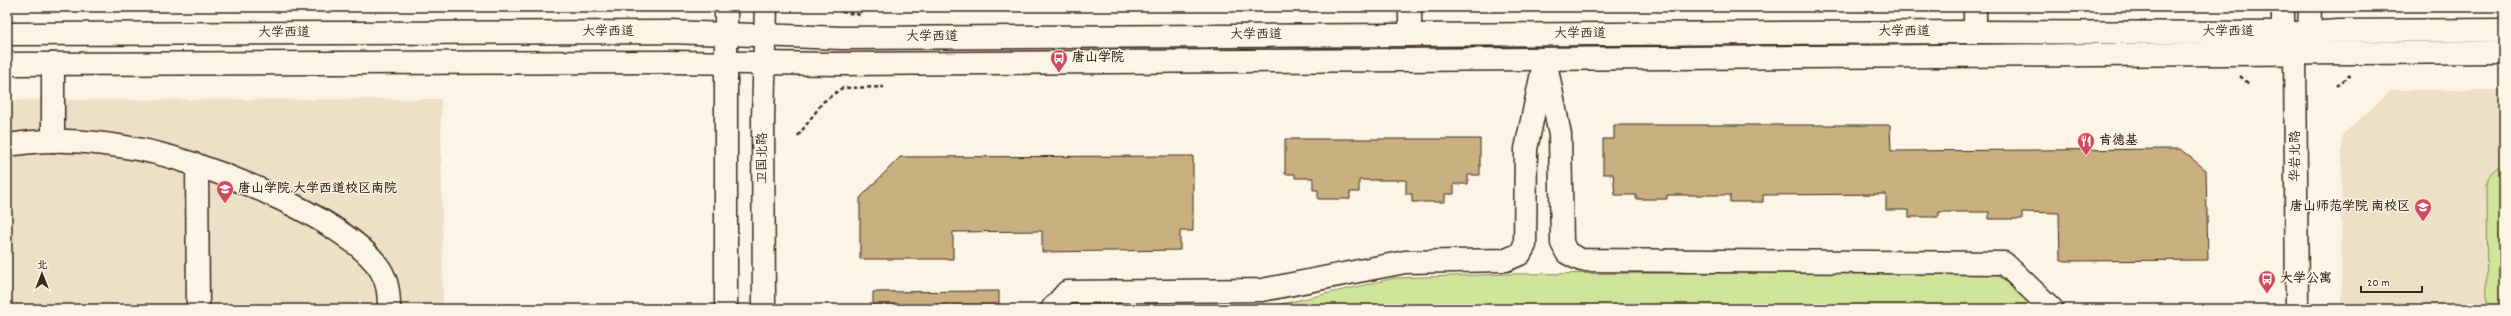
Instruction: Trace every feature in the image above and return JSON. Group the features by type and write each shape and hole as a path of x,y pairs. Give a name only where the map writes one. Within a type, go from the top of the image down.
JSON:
{"main road":[{"path":"726,7 726,309"},
{"name":"卫国北路","path":"764,309 763,118 766,7"},
{"path":"1410,7 1410,35"},
{"path":"1975,7 1975,32"},
{"path":"2283,7 2283,32 2295,52 2309,33 2310,7"},
{"name":"大学西道","path":"7,34 670,32 858,38 1975,32 2309,33 2338,30 2504,30"},
{"name":"大学西道","path":"7,64 670,62 765,65 2295,52 2504,52"},
{"name":"华岩北路","path":"2295,52 2297,309"},
{"path":"1052,309 1067,292 1262,290 1405,262 1506,260 1520,254 1525,245 1526,149 1545,59"},
{"path":"1545,59 1560,135 1562,243 1567,253 1581,260 2004,263 2052,309"},
{"path":"53,64 53,140"},
{"path":"7,145 53,140 132,148 197,165 286,200 346,235 379,268 389,288 389,309"},
{"path":"197,165 198,309"}],"path":[{"path":"837,7 842,12"},
{"path":"798,136 823,102 842,88"}],"shaded area":[{"name":"唐山师范学院 南校区","path":"2392,90 2504,90 2504,309 2341,309 2342,135"},
{"name":"唐山学院 大学西道校区南院","path":"441,99 443,309 7,309 7,100"}],"green space":[{"path":"2500,165 2504,165 2504,309 2487,309 2486,184 2491,173"},
{"path":"1993,271 2037,309 1067,309 1072,303 1264,308 1395,278 1509,274"}],"building":[{"path":"1614,125 1890,125 1891,151 2180,149 2206,170 2208,260 2060,261 2059,213 2022,212 2022,219 1989,219 1989,212 1939,212 1939,217 1909,217 1909,210 1886,210 1886,194 1763,195 1763,202 1730,202 1730,195 1667,195 1667,199 1636,199 1636,195 1615,195 1613,174 1603,174 1603,139 1614,139"},
{"path":"1285,139 1480,139 1480,175 1468,175 1468,184 1454,184 1454,194 1445,194 1445,202 1412,202 1412,194 1406,194 1406,180 1359,180 1359,192 1350,192 1350,199 1318,199 1318,190 1313,190 1313,178 1295,178 1295,174 1285,174"},
{"path":"1193,156 1193,231 1180,231 1180,250 1042,252 1042,231 953,232 953,259 860,259 860,198 900,157"},
{"path":"999,291 999,309 873,309 873,292"}],"place":[{"name":"唐山学院","path":"1059,73"},
{"name":"肯德基","path":"2086,156"},
{"name":"唐山学院 大学西道校区南院","path":"225,204"},
{"name":"唐山师范学院 南校区","path":"2423,222"},
{"name":"大学公寓","path":"2267,294"}]}
